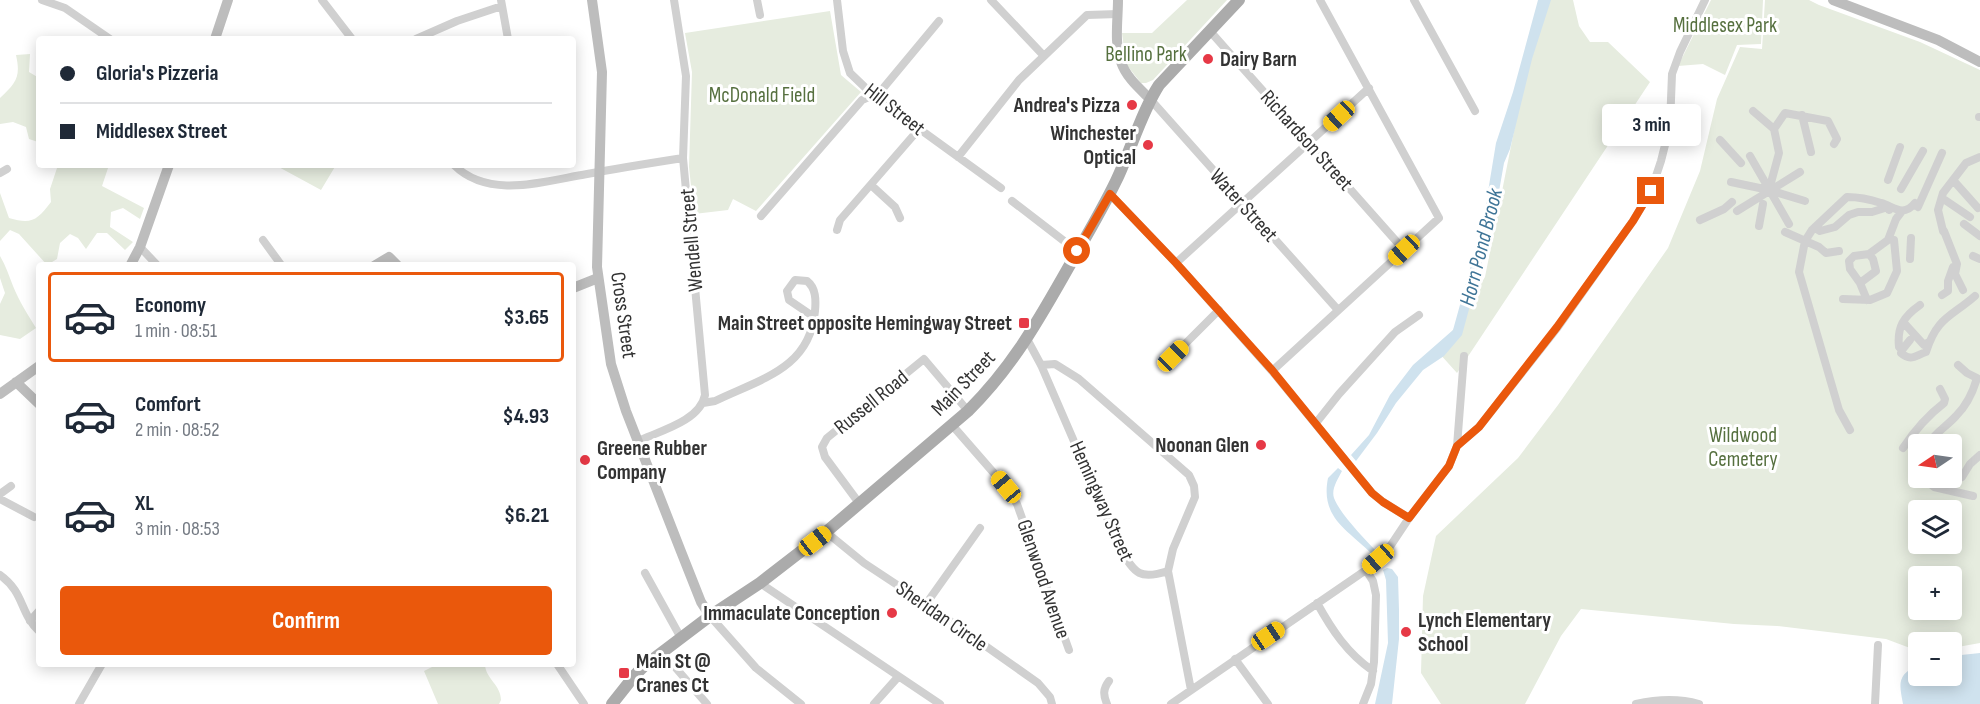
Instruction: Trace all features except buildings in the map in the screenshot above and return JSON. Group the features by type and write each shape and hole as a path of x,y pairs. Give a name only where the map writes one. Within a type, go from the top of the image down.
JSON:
{"main road":[{"name":"Main Street","path":"612,704 634,675 710,616 760,583 826,532 968,411 1004,371 1026,339 1110,194 1150,99 1159,85 1239,0"}],"street":[{"path":"42,0 61,6 106,36"},
{"path":"215,36 228,0"},
{"path":"322,0 350,36"},
{"name":"Cross Street","path":"592,0 602,72 598,279 612,368 690,575 705,610 710,616"},
{"name":"Wendell Street","path":"674,0 686,76 683,158 706,388 703,403"},
{"path":"757,0 760,15"},
{"name":"Hill Street","path":"837,0 843,51 850,73 874,96 1001,188"},
{"path":"991,0 1044,56"},
{"path":"1118,0 1120,61 1131,80 1150,99"},
{"path":"1272,370 1439,218 1320,0"},
{"path":"1413,0 1475,111"},
{"path":"1457,446 1479,427 1557,327 1633,221 1651,191 1670,125 1672,74 1705,0"},
{"path":"1833,0 1938,40 1980,62"},
{"path":"423,36 501,3 507,36"},
{"path":"958,157 1019,81 1087,15 1118,14"},
{"path":"761,216 862,100 880,92 939,21"},
{"name":"Richardson Street","path":"1209,30 1404,250"},
{"path":"1176,263 1369,88"},
{"name":"Water Street","path":"1150,99 1338,310"},
{"path":"1753,111 1774,129 1779,153 1769,190"},
{"path":"1774,129 1785,113 1828,121 1837,139 1834,144"},
{"path":"1802,115 1810,152"},
{"path":"837,230 840,220 919,129"},
{"path":"1720,140 1741,163"},
{"path":"1888,180 1900,147"},
{"path":"1900,189 1923,151"},
{"path":"1844,299 1867,300 1887,293 1897,271 1891,240 1894,222 1902,211 1916,205 1942,153"},
{"path":"1750,156 1789,224"},
{"path":"1963,290 1955,274 1958,264 1938,210 1942,198 1966,163 1980,157"},
{"path":"459,168 479,180 530,186 600,171 683,158"},
{"path":"132,262 140,247 168,168"},
{"path":"1737,211 1800,172"},
{"path":"1953,180 1976,212"},
{"path":"1731,182 1805,201"},
{"path":"871,185 895,207 900,218"},
{"path":"1110,194 1176,263 1272,370 1372,493 1409,518"},
{"path":"1850,430 1839,410 1800,272 1805,241 1847,197 1860,197 1884,203 1894,222"},
{"path":"1942,198 1976,212"},
{"path":"1012,201 1077,251"},
{"path":"1700,220 1724,209 1732,202"},
{"path":"1759,226 1763,204"},
{"path":"1815,228 1820,231 1835,227 1849,215 1858,212 1872,212 1888,207 1902,211"},
{"path":"1965,224 1980,236"},
{"path":"1785,232 1819,247 1826,253 1839,251"},
{"path":"1910,260 1911,238"},
{"path":"263,240 279,262"},
{"path":"1867,300 1860,283 1850,269 1850,261 1854,255 1869,254 1891,240"},
{"path":"140,247 154,262"},
{"path":"1860,283 1876,271 1869,254"},
{"path":"380,262 389,256 394,262"},
{"path":"1942,295 1948,291 1951,272 1956,260"},
{"path":"576,287 598,279"},
{"path":"638,441 688,418 703,403 715,401 787,365 805,347 814,317 816,304 813,287 803,279 795,280 787,291 789,300 814,317"},
{"path":"1920,305 1908,315 1897,333 1901,353 1906,357 1914,358 1926,352 1935,329 1953,311 1975,296"},
{"path":"1173,356 1219,310"},
{"path":"1316,423 1395,332 1419,315"},
{"path":"1904,323 1924,345 1929,342"},
{"name":"Hemingway Street","path":"1026,339 1041,365 1121,550 1132,569 1150,576 1168,571 1173,549 1195,497 1194,486 1189,475 1079,379 1055,364 1041,365"},
{"path":"1902,350 1910,340"},
{"path":"1171,704 1366,570 1388,551 1409,518 1449,466 1457,446 1464,356"},
{"name":"Russell Road","path":"859,503 825,457 822,447 827,438 924,360 968,411"},
{"path":"1936,434 1955,417 1979,379 1958,365"},
{"path":"0,392 36,368"},
{"path":"16,382 36,402"},
{"path":"1903,448 1914,431 1944,403 1945,399 1940,389"},
{"name":"Glenwood Avenue","path":"952,425 1006,487 1017,504 1069,650"},
{"path":"1962,477 1970,464 1980,455"},
{"path":"0,494 11,486"},
{"path":"1938,488 1973,496"},
{"path":"0,499 34,517"},
{"path":"926,604 980,528"},
{"name":"Sheridan Circle","path":"826,532 864,563 1038,683 1050,697 1052,704"},
{"path":"1363,704 1371,684 1373,671 1376,595 1373,581 1366,570"},
{"path":"1168,571 1191,690"},
{"path":"645,573 681,638"},
{"path":"0,575 16,589 30,621 36,628"},
{"path":"760,583 940,704"},
{"path":"1317,603 1332,630 1359,661 1373,671"},
{"path":"30,621 36,614"},
{"path":"710,616 753,665 801,704"},
{"path":"1875,704 1878,645"},
{"path":"662,652 707,704"},
{"path":"1235,659 1268,704"},
{"path":"79,704 98,667"},
{"path":"559,667 584,704"},
{"path":"874,704 898,677"},
{"path":"1107,704 1104,698 1105,686 1109,681"},
{"path":"1636,704 1658,699 1685,700 1699,704"}],"green space":[{"name":"Bellino Park","path":"1187,0 1227,0 1153,80 1141,83 1126,64 1122,33 1152,33"},
{"path":"1540,0 1573,0 1579,26 1590,42 1608,42 1650,82 1457,373 1439,353 1485,277"},
{"name":"Middlesex Park","path":"1711,0 1763,0 1761,44 1737,45 1725,75 1703,64 1678,66"},
{"name":"Wildwood Cemetery","path":"1765,0 1809,0 1920,42 1980,70 1980,643 1962,646 1962,632 1908,632 1908,647 1886,639 1777,626 1581,609 1561,636 1525,704 1441,704 1421,673 1423,596 1436,536 1518,458 1668,248 1700,171 1717,99 1740,47 1762,49"},
{"name":"McDonald Field","path":"830,11 841,75 861,92 756,211 733,199 728,210 694,214 689,167 692,72 685,33"},
{"path":"30,54 29,72 36,76 36,141 29,139 26,127 13,122 0,124 0,98 16,79 18,69 16,55"},
{"path":"57,168 108,168 102,186 144,208 140,219 123,208 111,212 110,227 133,242 125,250 107,233 97,233 86,249 78,238 70,234 60,243 57,259 44,262 19,234 10,230 0,241 0,193 9,218 29,221 38,217 51,202 50,189"},
{"path":"281,168 334,168 321,190"},
{"path":"0,256 18,297 36,328 20,339 0,335 0,304 5,293 0,278"},
{"path":"432,667 485,667 501,700 499,704 438,704 424,671"}],"water":[{"name":"Horn Pond Brook","path":"1538,0 1551,0 1532,59 1510,149 1504,163 1495,214 1490,224 1462,335 1444,356 1423,370 1396,403 1356,461 1351,455 1369,435 1390,395 1413,365 1453,330 1483,222 1496,143 1513,92"},
{"path":"1338,468 1342,471 1334,488 1334,498 1347,518 1376,551 1372,554 1338,522 1328,503 1328,478"},
{"path":"1392,569 1398,577 1399,639 1392,704 1375,704 1388,643 1386,580 1383,570"},
{"path":"1980,653 1980,704 1903,704 1900,685 1903,676 1908,671 1908,686 1962,686 1962,655"}],"place":[{"name":"Dairy Barn","path":"1208,59"},
{"name":"Andrea's Pizza","path":"1132,105"},
{"name":"Winchester Optical","path":"1148,145"},
{"name":"Main Street opposite Hemingway Street","path":"1024,323"},
{"name":"Noonan Glen","path":"1261,445"},
{"name":"Greene Rubber Company","path":"585,460"},
{"name":"Immaculate Conception","path":"892,613"},
{"name":"Lynch Elementary School","path":"1406,632"},
{"name":"Main St @ Cranes Ct","path":"624,673"}],"route":[{"path":"1077,251 1110,194 1176,263 1272,370 1372,493 1409,518 1449,466 1457,446 1479,427 1557,327 1583,288 1610,255 1651,191"}]}
